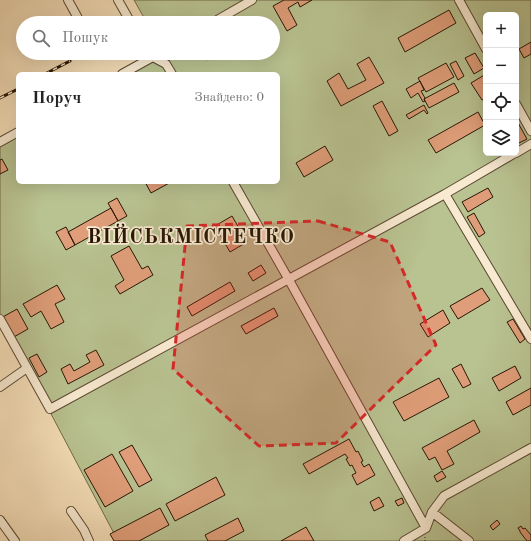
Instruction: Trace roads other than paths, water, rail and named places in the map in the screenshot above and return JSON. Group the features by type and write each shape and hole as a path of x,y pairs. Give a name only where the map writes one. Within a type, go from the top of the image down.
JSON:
{"street":[{"path":"68,0 77,16"},
{"path":"118,0 127,16"},
{"path":"224,16 252,0"},
{"path":"459,0 485,48"},
{"path":"125,72 144,60"},
{"path":"161,60 166,64 171,72"},
{"path":"519,109 531,131"},
{"path":"0,142 16,133"},
{"path":"519,151 531,144"},
{"path":"0,319 50,409 289,280 511,156"},
{"path":"234,184 426,528"},
{"path":"445,194 531,339"},
{"path":"0,387 26,368"},
{"path":"404,541 426,528 432,512 444,496 531,448"},
{"path":"72,511 89,541"},
{"path":"432,512 469,541"},
{"path":"0,520 15,541"}],"railway":[{"path":"49,72 70,61"},
{"path":"0,98 16,90"}],"district":[{"name":"ВІЙСЬКМІСТЕЧКО","path":"191,236"}]}
